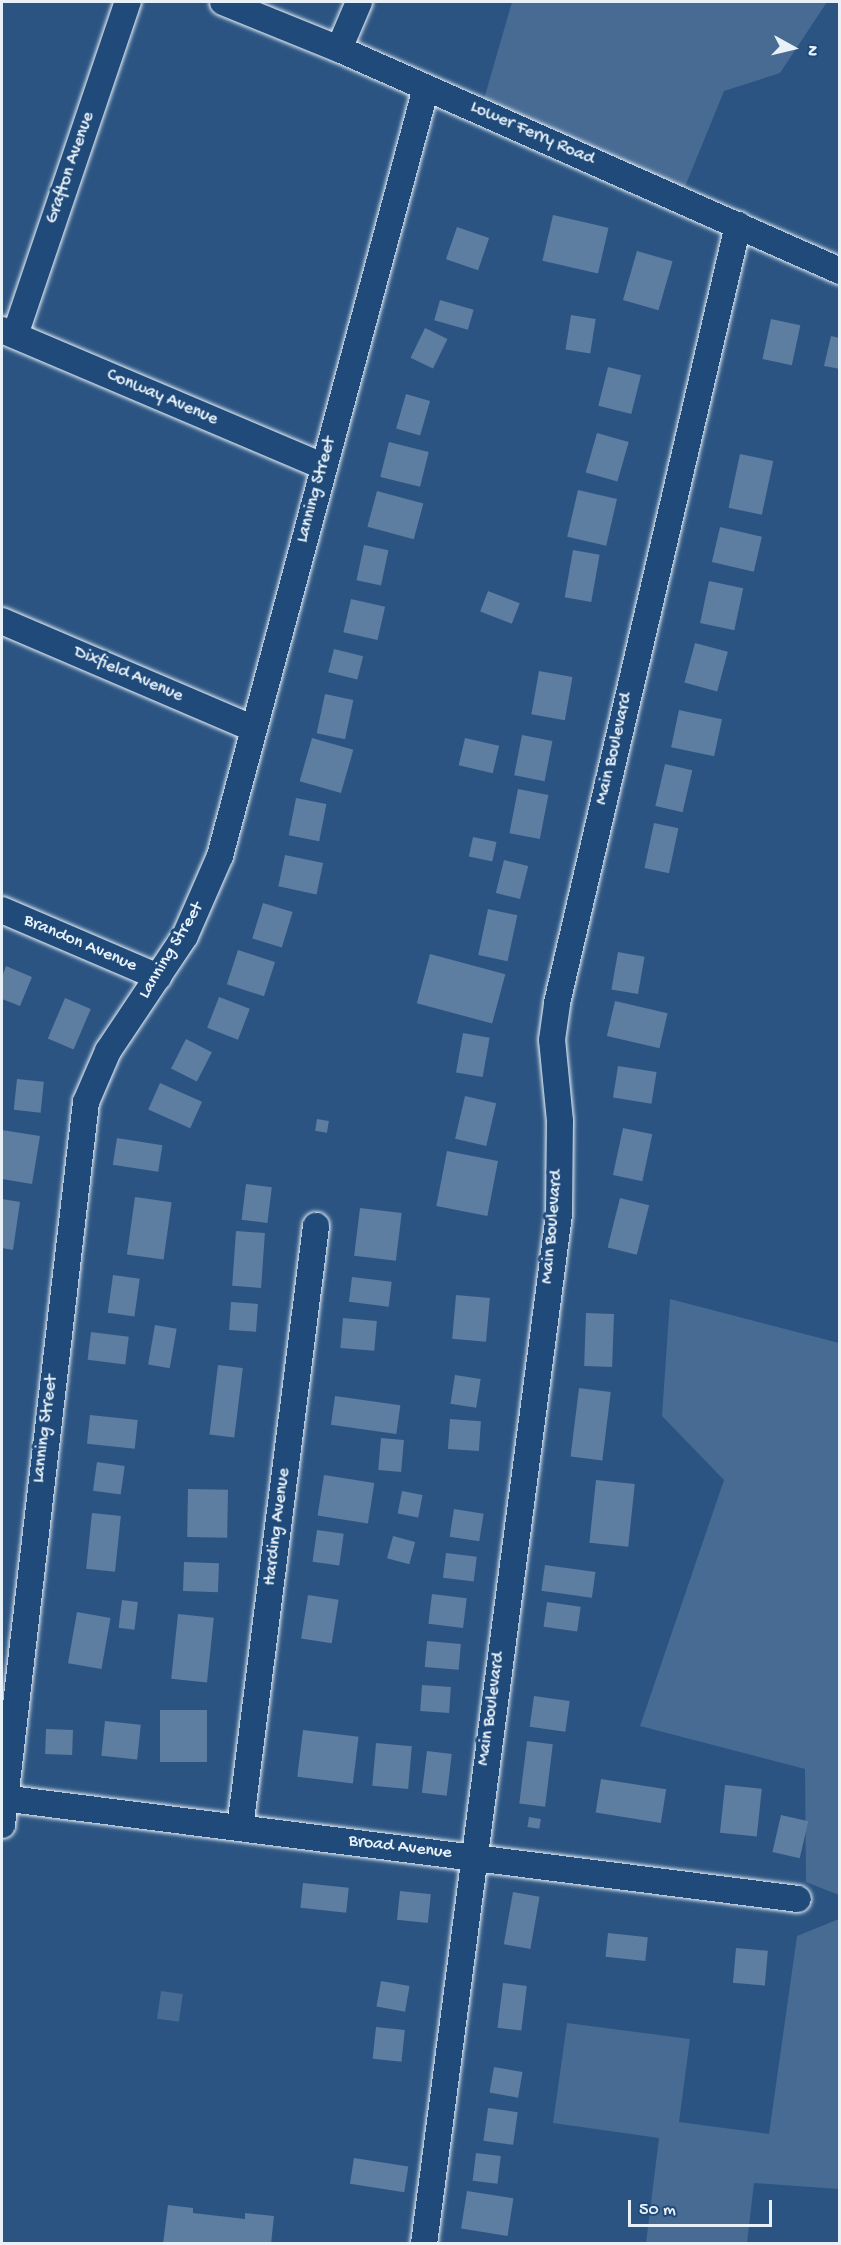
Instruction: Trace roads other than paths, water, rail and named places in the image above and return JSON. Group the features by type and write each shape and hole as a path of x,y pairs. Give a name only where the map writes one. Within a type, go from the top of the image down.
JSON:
{"street":[{"name":"Grafton Avenue","path":"8,332 128,2"},
{"name":"Lower Ferry Road","path":"223,2 339,49 840,271"},
{"path":"339,49 359,2"},
{"name":"Lanning Street","path":"2,1825 3,1798 82,1120 94,1075 158,977 204,897 220,856 426,88"},
{"name":"Main Boulevard","path":"424,2244 472,1858 559,1214 560,1121 552,1040 557,1003 738,225"},
{"name":"Conway Avenue","path":"8,332 323,466"},
{"name":"Dixfield Avenue","path":"2,621 254,729"},
{"name":"Brandon Avenue","path":"2,910 158,977"},
{"name":"Harding Avenue","path":"240,1828 316,1226"},
{"name":"Broad Avenue","path":"3,1798 798,1899"}]}
